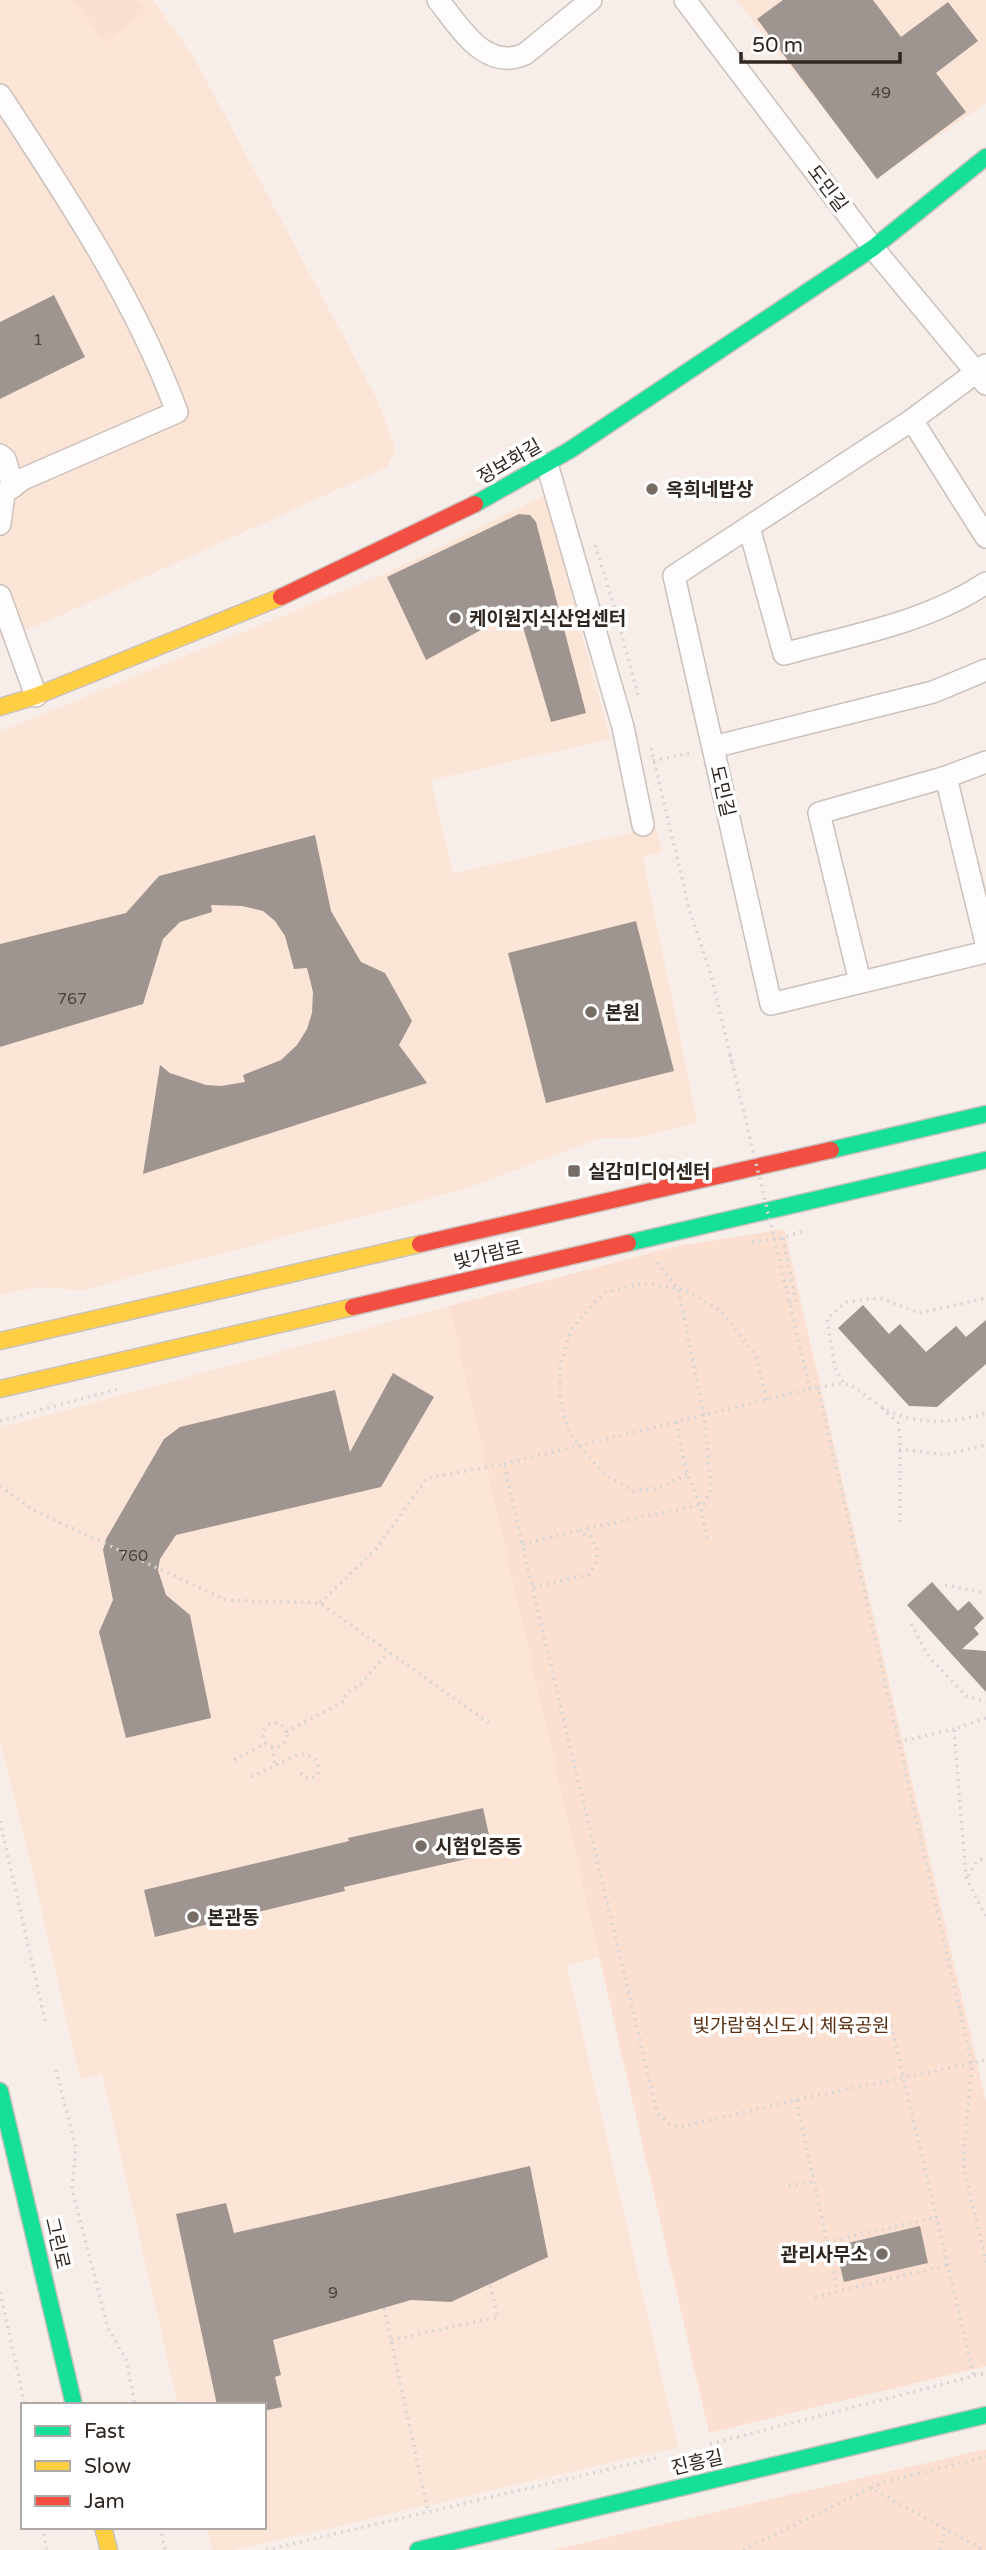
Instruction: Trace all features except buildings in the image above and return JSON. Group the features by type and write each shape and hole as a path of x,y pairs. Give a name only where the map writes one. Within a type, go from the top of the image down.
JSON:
{"street":[{"path":"438,0 477,47 500,58 513,59 525,54 591,0"},
{"name":"도민길","path":"685,0 873,248 983,374 674,576 771,1004 986,952"},
{"path":"0,95 106,262 159,364 177,412 23,480 5,497"},
{"name":"정보화길","path":"0,706 36,696 284,596 481,501 547,464 873,248 986,157"},
{"path":"912,420 986,537"},
{"path":"0,455 5,459 5,497 0,524"},
{"path":"547,464 623,727 643,825"},
{"path":"749,527 784,654 913,619 963,598 986,583"},
{"path":"0,596 36,696"},
{"path":"713,747 933,692 986,670"},
{"path":"860,982 819,813 946,777 986,762"},
{"path":"946,777 986,943"},
{"name":"빛가람로","path":"0,1341 986,1114"},
{"name":"빛가람로","path":"0,1389 986,1160"},
{"name":"그린로","path":"0,2091 74,2403"},
{"name":"진흥길","path":"418,2550 986,2415"},
{"path":"104,2529 109,2550"}],"path":[{"path":"631,766 713,747"},
{"path":"730,1055 810,1389"},
{"path":"783,1238 796,1302 790,1303"},
{"path":"522,1544 704,1504 711,1490 704,1415 678,1289 653,1258"},
{"path":"687,1474 660,1488 633,1491 603,1473 569,1433 560,1398 560,1365 572,1328 604,1293 643,1283 685,1290 720,1310 756,1356 767,1400"},
{"path":"900,1525 898,1423 864,1392 843,1381 835,1368 827,1319 846,1302 880,1298 919,1313 986,1297"},
{"path":"320,1603 376,1549 427,1478 504,1465 843,1381"},
{"path":"818,1388 972,2064 963,2164 986,2262"},
{"path":"881,1406 904,1416 930,1422 956,1420 986,1413"},
{"path":"676,1422 687,1474 700,1505 708,1543"},
{"path":"900,1448 944,1454 986,1445"},
{"path":"504,1465 657,2112 668,2123 681,2127 986,2060"},
{"path":"0,1486 33,1510 217,1597 226,1600 320,1603 493,1726"},
{"path":"533,1587 588,1575 597,1562 597,1548 591,1537 578,1531"},
{"path":"945,1585 986,1593"},
{"path":"911,1623 929,1657 967,1696 986,1702"},
{"path":"286,1732 344,1701 346,1693 360,1685 388,1652"},
{"path":"898,1742 954,1729 986,1718"},
{"path":"272,1747 283,1744 286,1737 286,1732 279,1724 268,1726 263,1732 266,1743 272,1747 275,1766"},
{"path":"954,1729 966,1877 986,1917"},
{"path":"234,1760 266,1743"},
{"path":"251,1777 299,1754 307,1753 316,1760 320,1769 317,1776 309,1779 298,1771"},
{"path":"0,1821 46,2025"},
{"path":"966,1877 977,1861 986,1858"},
{"path":"891,2025 974,2376"},
{"path":"56,2070 76,2148 72,2189 108,2328 126,2360 135,2403"},
{"path":"796,2100 838,2291"},
{"path":"789,2186 814,2181"},
{"path":"827,2242 937,2217"},
{"path":"815,2297 948,2265"},
{"path":"391,2340 498,2317 489,2284"},
{"path":"0,2292 25,2403"},
{"path":"384,2308 428,2511"},
{"path":"710,2444 986,2373"},
{"path":"743,2550 884,2482 986,2457"},
{"path":"266,2550 661,2458"},
{"path":"871,2488 984,2550"},
{"path":"940,2550 945,2528"},
{"path":"42,2529 47,2550"},
{"path":"160,2529 165,2550"}],"shaded area":[{"path":"0,0 153,0 193,56 376,397 396,449 387,467 50,620 0,639"},
{"path":"736,0 986,0 986,103 885,173 874,172"},
{"path":"545,495 610,739 431,780 453,874 655,827 663,852 643,857 697,1122 642,1137 600,1138 462,1190 82,1290 37,1287 0,1295 0,732 387,573"},
{"path":"449,1306 599,1957 567,1966 678,2447 235,2550 212,2550 207,2529 266,2529 266,2403 178,2403 102,2074 80,2079 0,1742 0,1428"}],"green space":[{"path":"72,0 138,0 146,11 105,42"},
{"name":"빛가람혁신도시 체육공원","path":"784,1229 986,2102 986,2366 709,2433 449,1306 673,1247"},
{"path":"986,2449 986,2550 553,2550"}],"traffic: fast":[{"path":"475,504 570,450 873,248 986,157"},
{"path":"831,1150 986,1114"},
{"path":"628,1243 986,1160"},
{"path":"0,2091 74,2403"},
{"path":"418,2550 986,2415"}],"traffic: slow":[{"path":"0,707 36,696 281,597"},
{"path":"0,1341 420,1244"},
{"path":"0,1389 353,1307"},
{"path":"104,2529 109,2550"}],"traffic: jam":[{"path":"281,597 475,504"},
{"path":"420,1244 831,1150"},
{"path":"353,1307 628,1243"}],"place":[{"name":"옥희네밥상","path":"652,489"},
{"name":"케이원지식산업센터","path":"455,618"},
{"name":"본원","path":"591,1012"},
{"name":"실감미디어센터","path":"574,1171"},
{"name":"시험인증동","path":"421,1846"},
{"name":"본관동","path":"193,1917"},
{"name":"관리사무소","path":"882,2254"}]}
